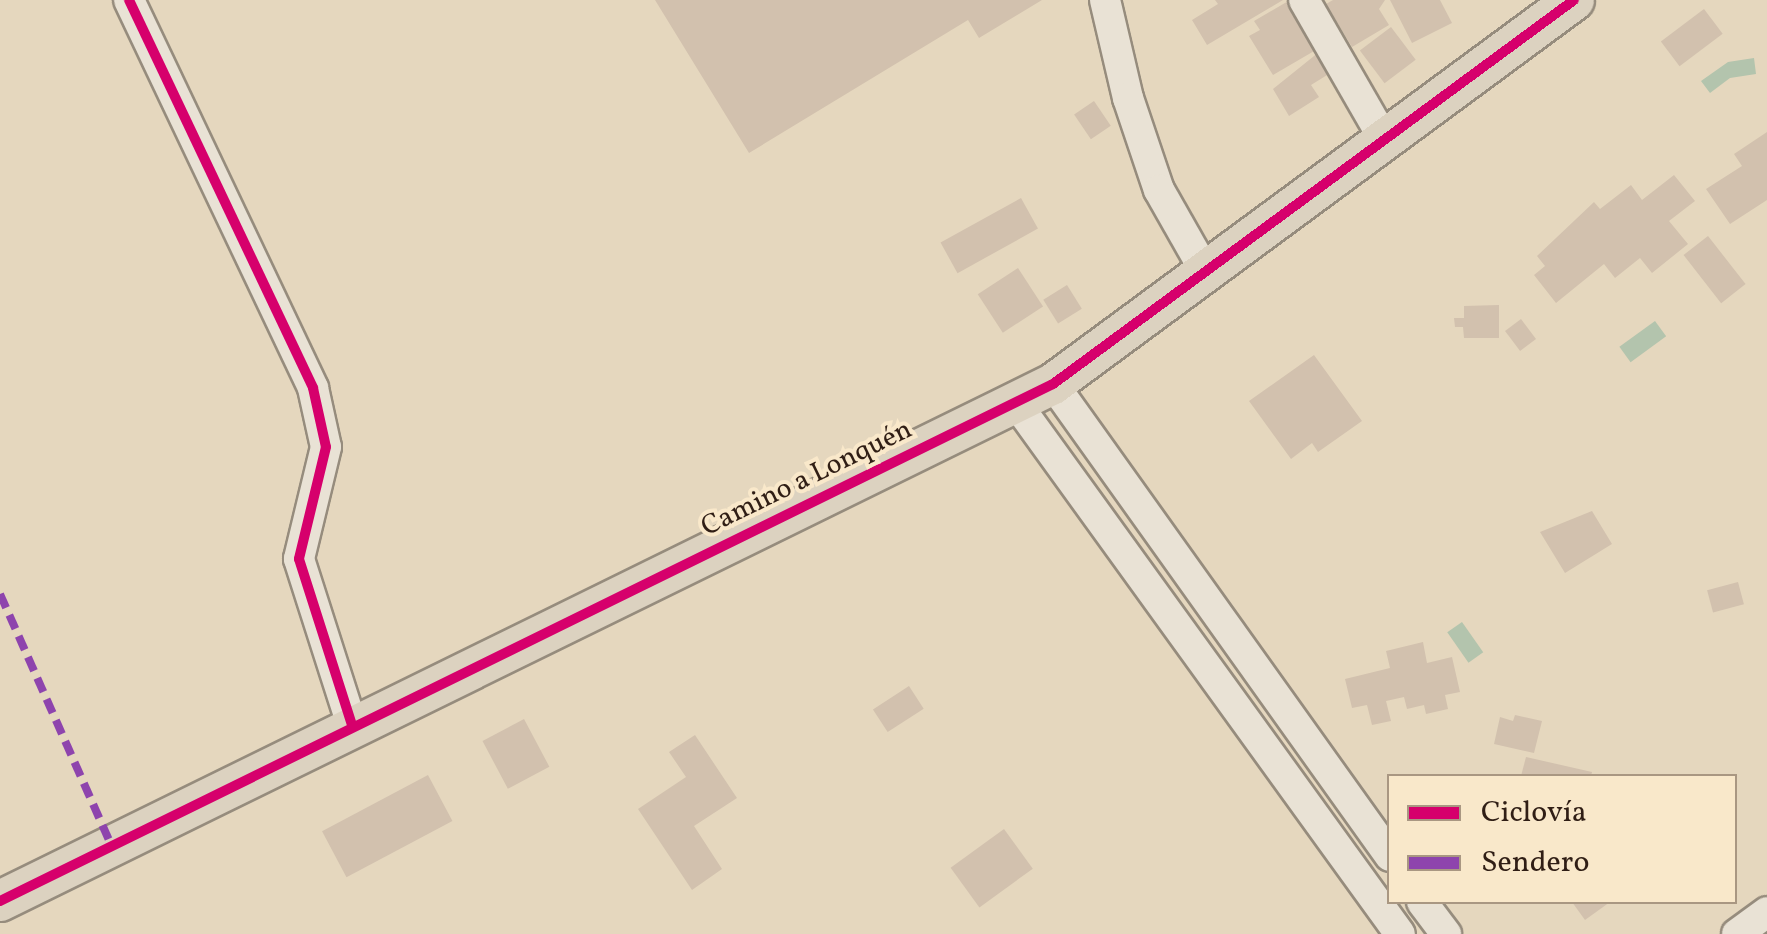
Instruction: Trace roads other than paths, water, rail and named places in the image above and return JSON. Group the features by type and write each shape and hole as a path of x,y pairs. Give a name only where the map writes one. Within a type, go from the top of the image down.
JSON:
{"main road":[{"name":"Camino a Lonquén","path":"0,901 1053,384 1574,0"}],"street":[{"path":"129,0 313,388 326,447 299,558 352,725"},
{"path":"1105,0 1128,98 1159,190 1205,272"},
{"path":"1304,0 1385,141"},
{"path":"1053,384 1387,852"},
{"path":"1016,403 1400,934"},
{"path":"1424,904 1446,934"},
{"path":"1737,934 1767,912"}]}
